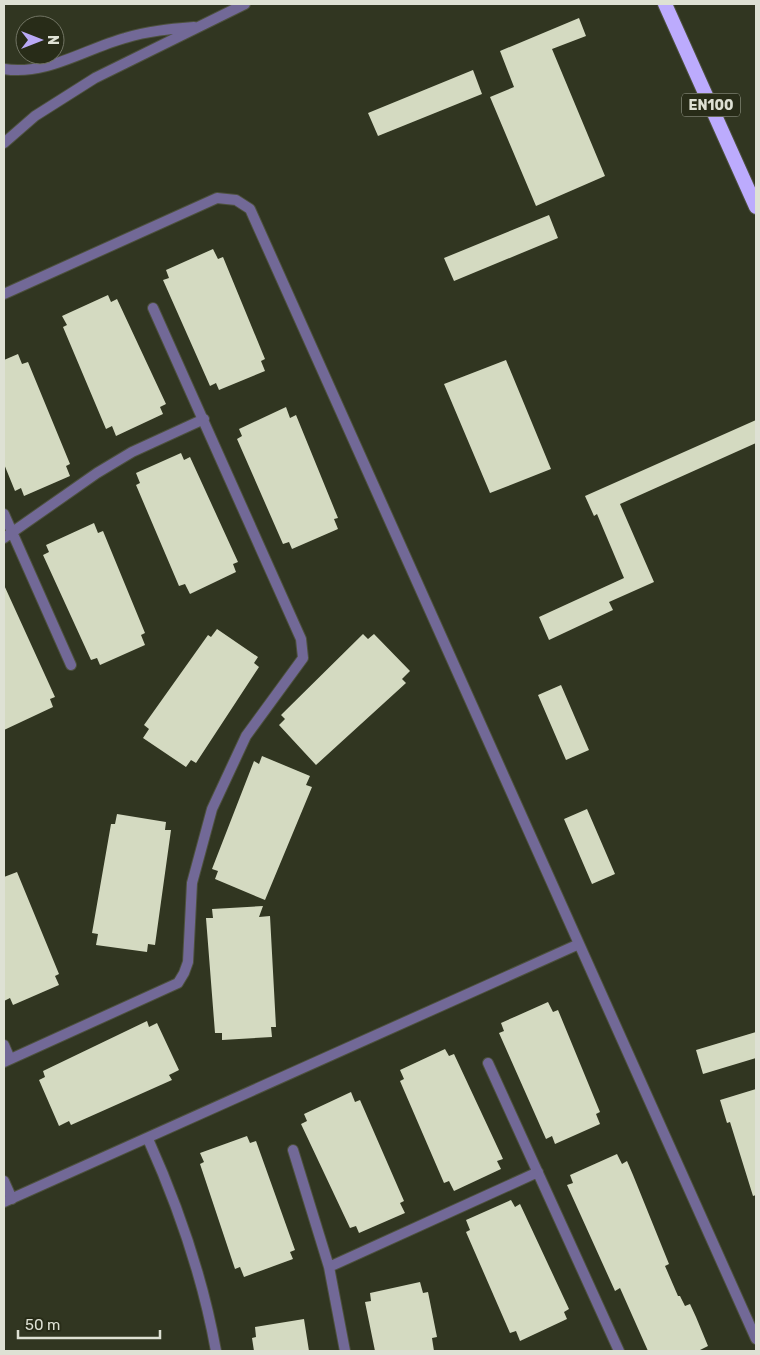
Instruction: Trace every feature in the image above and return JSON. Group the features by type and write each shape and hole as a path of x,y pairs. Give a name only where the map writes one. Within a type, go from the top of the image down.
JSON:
{"highway":[{"name":"EN100","path":"666,4 756,206"}],"street":[{"path":"4,142 35,116 95,78 245,4"},
{"path":"4,69 55,65 88,50 126,37 161,30 199,27"},
{"path":"4,294 217,198 236,200 250,209 756,1339"},
{"path":"4,1045 7,1060 178,983 184,974 188,962 192,883 212,809 246,736 303,658 301,639 153,308"},
{"path":"8,535 97,473 132,452 204,419"},
{"path":"4,514 8,535 71,665"},
{"path":"4,1181 8,1200 148,1139 579,944"},
{"path":"488,1063 619,1351"},
{"path":"148,1139 166,1180 190,1250 210,1319 216,1351"},
{"path":"293,1150 329,1267 345,1351"},
{"path":"329,1267 538,1172"}],"building":[{"path":"579,18 586,36 552,49 605,176 536,206 490,97 514,87 500,51"},
{"path":"473,70 482,94 378,136 368,113"},
{"path":"549,215 558,238 454,281 444,258"},
{"path":"213,249 218,259 223,257 265,359 261,361 265,371 219,390 216,383 210,386 163,280 169,278 166,270"},
{"path":"108,295 111,302 117,299 166,404 160,407 163,414 116,436 112,426 106,429 63,327 67,325 62,316"},
{"path":"18,354 22,364 28,362 70,464 66,466 70,476 24,496 21,488 15,491 4,464 4,360"},
{"path":"506,360 551,469 490,493 444,384"},
{"path":"286,407 290,418 296,415 338,518 334,519 338,529 292,549 289,542 283,544 237,439 242,436 239,429"},
{"path":"756,420 756,443 620,504 654,582 609,602 613,610 549,640 539,617 624,578 597,514 594,516 585,496"},
{"path":"181,453 184,460 190,457 238,562 233,564 236,572 190,594 185,584 179,586 136,485 140,483 136,473"},
{"path":"94,523 98,533 103,531 145,633 141,635 145,645 100,665 97,658 91,660 43,555 49,552 46,545"},
{"path":"4,585 55,697 50,699 53,707 4,730"},
{"path":"217,629 258,657 254,663 259,667 196,763 191,760 186,767 143,738 149,729 144,725 208,635 211,637"},
{"path":"363,634 368,639 374,634 410,671 402,679 406,683 316,765 279,725 285,719 281,715"},
{"path":"561,685 589,750 566,760 538,695"},
{"path":"262,756 310,776 306,785 312,787 265,900 215,879 218,871 212,869 254,761 259,764"},
{"path":"587,809 615,874 592,884 564,819"},
{"path":"117,814 166,822 165,830 171,830 155,945 148,944 147,952 96,945 98,934 92,933 111,824 115,824"},
{"path":"17,872 59,974 55,976 59,985 13,1005 10,998 4,1001 4,877"},
{"path":"263,906 259,917 270,916 276,1027 271,1027 272,1037 222,1040 222,1033 215,1033 206,918 213,918 212,909"},
{"path":"548,1002 553,1012 558,1010 600,1112 596,1114 600,1124 555,1144 552,1136 546,1139 499,1033 504,1031 501,1023"},
{"path":"147,1021 149,1027 157,1023 179,1070 169,1075 172,1080 71,1125 69,1121 59,1126 39,1080 45,1077 43,1071"},
{"path":"756,1032 756,1058 703,1074 696,1050"},
{"path":"445,1049 449,1056 454,1054 503,1159 497,1161 501,1169 454,1191 449,1181 444,1183 400,1081 404,1079 400,1070"},
{"path":"756,1089 756,1195 753,1196 730,1122 727,1123 720,1100"},
{"path":"351,1092 355,1102 360,1100 404,1201 400,1203 405,1213 359,1233 356,1226 350,1228 301,1124 307,1121 304,1114"},
{"path":"247,1136 250,1143 256,1141 295,1250 290,1252 293,1259 244,1277 240,1267 235,1269 200,1164 204,1162 200,1153"},
{"path":"617,1154 622,1164 627,1161 669,1264 665,1266 678,1296 680,1296 685,1306 690,1304 708,1346 698,1351 648,1351 620,1288 615,1291 567,1185 573,1183 570,1175"},
{"path":"511,1200 515,1207 520,1204 569,1309 564,1312 567,1319 520,1341 516,1331 510,1333 466,1232 470,1230 466,1220"},
{"path":"420,1282 423,1293 428,1292 437,1337 432,1338 434,1351 375,1351 365,1302 371,1301 370,1293"},
{"path":"304,1319 309,1351 254,1351 252,1338 256,1337 255,1327"}]}
